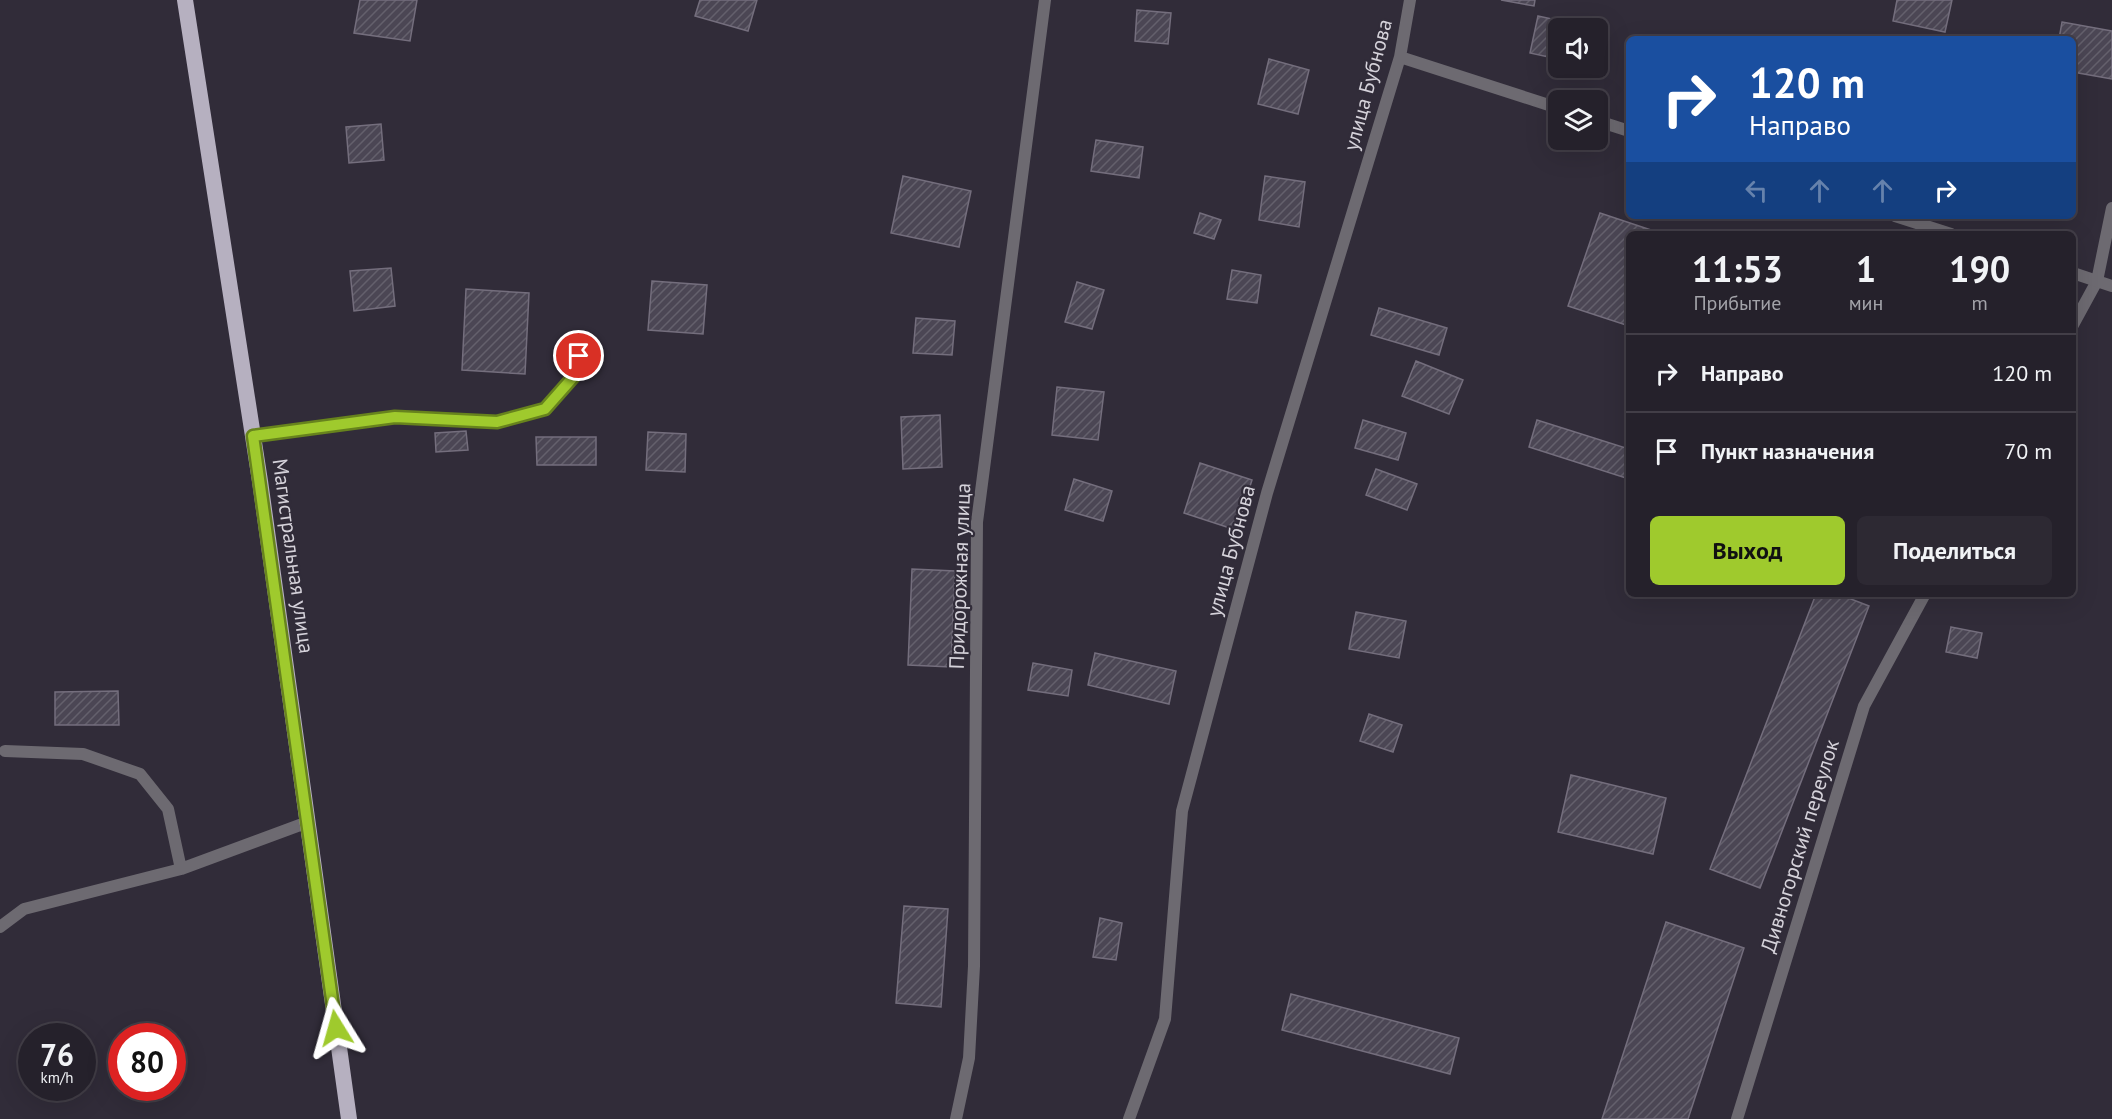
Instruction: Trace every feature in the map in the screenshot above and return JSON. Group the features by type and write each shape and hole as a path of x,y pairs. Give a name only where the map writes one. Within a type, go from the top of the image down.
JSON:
{"highway":[{"name":"Магистральная улица","path":"185,0 253,436 349,1119"}],"street":[{"name":"Придорожная улица","path":"956,1119 969,1058 974,966 977,522 1046,0"},
{"name":"улица Бубнова","path":"1129,1119 1165,1020 1182,811 1267,493 1400,57 1410,0"},
{"path":"1400,57 1548,105"},
{"path":"1608,124 1626,130"},
{"path":"2076,320 2097,281 2112,208"},
{"path":"1904,219 1942,231"},
{"path":"2076,274 2112,286"},
{"path":"253,436 395,417 497,422 545,409 575,375 579,356"},
{"name":"Дивногорский переулок","path":"1737,1119 1864,706 1923,597"},
{"path":"5,752 83,754 140,774 168,809 181,869"},
{"path":"0,927 24,909 181,869 308,822"}],"building":[{"path":"360,0 417,0 410,41 354,33"},
{"path":"700,0 757,0 748,31 695,16"},
{"path":"1501,0 1535,0 1534,6"},
{"path":"1897,0 1952,0 1945,32 1893,21"},
{"path":"1137,10 1171,13 1168,44 1135,41"},
{"path":"1538,16 1548,18 1548,57 1530,53"},
{"path":"2062,22 2112,31 2112,79 2076,73 2076,36 2060,36"},
{"path":"1269,59 1309,70 1298,114 1258,104"},
{"path":"381,124 384,160 349,163 346,127"},
{"path":"1096,140 1143,147 1139,178 1091,171"},
{"path":"903,176 971,191 959,247 891,233"},
{"path":"1265,176 1305,182 1299,227 1259,220"},
{"path":"1200,213 1221,220 1214,239 1194,233"},
{"path":"1600,213 1654,231 1626,231 1626,325 1568,306"},
{"path":"391,268 395,306 354,311 350,271"},
{"path":"1232,270 1261,275 1257,303 1227,299"},
{"path":"652,281 707,285 703,334 648,330"},
{"path":"1077,282 1104,290 1092,329 1065,322"},
{"path":"466,289 529,293 525,374 462,370"},
{"path":"1379,308 1447,328 1439,355 1371,335"},
{"path":"916,318 955,321 952,355 913,353"},
{"path":"1416,361 1463,380 1449,414 1402,396"},
{"path":"1057,387 1104,392 1098,440 1052,435"},
{"path":"940,415 942,467 903,469 901,417"},
{"path":"1363,420 1406,433 1398,460 1355,448"},
{"path":"1537,420 1626,448 1626,478 1529,447"},
{"path":"466,431 468,450 436,452 435,433"},
{"path":"648,432 686,434 685,472 646,470"},
{"path":"536,437 596,437 596,465 537,465"},
{"path":"1200,463 1252,480 1236,530 1184,513"},
{"path":"1376,469 1417,484 1407,510 1366,495"},
{"path":"1074,479 1112,491 1103,521 1065,510"},
{"path":"912,569 955,571 951,667 908,665"},
{"path":"1815,597 1846,597 1869,606 1760,888 1710,869"},
{"path":"1356,612 1406,621 1399,658 1349,649"},
{"path":"1951,627 1982,633 1977,658 1946,652"},
{"path":"1095,653 1176,671 1169,704 1088,685"},
{"path":"1033,663 1072,670 1068,696 1028,690"},
{"path":"118,691 119,725 55,725 55,692"},
{"path":"1369,714 1402,725 1393,752 1360,741"},
{"path":"1571,775 1666,798 1653,854 1558,832"},
{"path":"904,906 948,909 941,1007 896,1003"},
{"path":"1100,918 1122,923 1116,960 1093,957"},
{"path":"1666,922 1744,948 1688,1119 1602,1119"},
{"path":"1291,994 1459,1038 1450,1074 1282,1030"}],"route":[{"path":"336,1028 253,436 395,417 497,422 545,409 575,375 579,356"}]}
